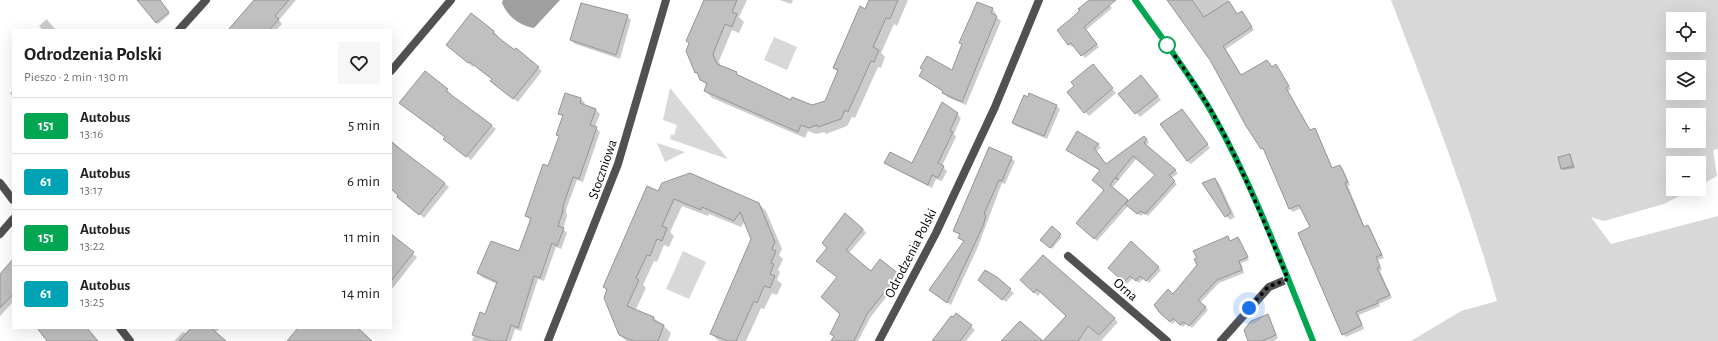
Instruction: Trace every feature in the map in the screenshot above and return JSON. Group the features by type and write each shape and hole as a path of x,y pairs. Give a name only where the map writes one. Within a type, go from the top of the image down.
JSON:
{"street":[{"path":"180,29 206,0"},
{"path":"392,70 451,0"},
{"name":"Stoczniowa","path":"548,341 618,164 666,0"},
{"name":"Odrodzenia Polski","path":"879,341 936,233 995,107 1039,0"},
{"path":"1135,0 1193,82 1212,113 1250,189 1313,341"},
{"path":"0,183 12,199"},
{"path":"0,234 12,220"},
{"name":"Orna","path":"1068,256 1167,341"},
{"path":"1221,341 1268,287 1288,279"},
{"path":"121,329 130,341"}],"shaded area":[{"path":"503,0 560,0 534,28 515,20 504,8 502,3"},
{"path":"1391,0 1718,0 1718,149 1713,150 1717,176 1706,182 1706,156 1666,156 1666,196 1679,196 1664,204 1604,221 1591,217 1611,244 1718,216 1718,341 1411,341 1461,311 1497,301 1474,225 1434,112"},
{"path":"774,37 797,47 787,70 764,60"},
{"path":"670,88 727,159 670,139 671,134 674,135 677,125 663,120"},
{"path":"657,143 685,152 665,162"},
{"path":"683,251 706,262 689,299 666,289"}],"building":[{"path":"137,0 160,0 169,12 156,23"},
{"path":"254,0 289,0 275,16 279,19 270,29 229,29"},
{"path":"704,0 737,0 732,12 737,14 732,27 725,24 713,54 717,64 737,72 736,74 791,100 792,97 812,105 825,101 838,70 833,68 860,6 865,9 869,0 898,0 890,19 886,18 873,47 879,50 874,62 871,61 848,112 845,110 841,119 818,127 817,125 809,128 801,125 798,132 704,91 707,83 700,80 697,72 695,73 686,51 689,43 686,41"},
{"path":"1089,0 1116,0 1084,27 1097,44 1081,56 1071,43 1068,45 1057,30 1073,17 1080,10 1078,9"},
{"path":"1167,0 1192,0 1204,17 1229,1 1237,14 1242,11 1252,27 1223,46 1241,75 1267,60 1272,67 1276,64 1289,86 1286,88 1310,130 1315,128 1332,168 1340,165 1348,182 1345,183 1364,227 1368,225 1382,255 1376,257 1380,267 1377,268 1390,295 1377,301 1378,303 1356,312 1362,325 1342,335 1298,233 1310,227 1299,205 1289,209 1263,148 1261,149 1246,126 1210,60"},
{"path":"977,2 993,8 991,13 997,16 962,102 942,93 943,91 919,76 923,69 920,68 927,56 952,70 962,44 959,43"},
{"path":"581,3 628,15 616,55 570,40"},
{"path":"471,13 494,31 493,33 504,42 515,50 516,48 539,67 513,99 490,81 492,79 470,62 468,63 446,45"},
{"path":"1093,64 1113,88 1084,113 1067,92 1074,86 1071,82"},
{"path":"425,71 448,89 446,91 492,125 466,157 443,139 445,137 399,103"},
{"path":"1141,75 1158,96 1135,114 1118,94"},
{"path":"565,93 581,98 580,103 596,109 590,125 597,127 579,179 573,177 563,206 563,211 558,226 564,228 557,246 552,243 540,278 534,276 518,328 511,325 506,341 492,341 472,335 480,312 485,314 497,282 477,273 491,241 519,251 531,218 525,216 543,164 548,166 559,136 556,135 563,115 558,114"},
{"path":"1029,93 1057,105 1044,136 1012,123 1024,95 1028,97"},
{"path":"942,102 958,113 950,131 953,132 938,163 944,166 938,178 932,175 928,185 884,163 890,152 912,163"},
{"path":"1182,109 1208,144 1187,161 1160,124"},
{"path":"1077,131 1099,144 1094,148 1106,164 1144,136 1147,139 1144,143 1176,170 1169,175 1175,181 1145,214 1141,211 1137,214 1125,204 1155,175 1133,156 1116,177 1119,180 1115,178 1110,185 1128,200 1094,239 1076,223 1104,190 1092,180 1100,170 1066,150"},
{"path":"392,143 445,183 419,215 397,197 398,195 392,190"},
{"path":"989,147 1012,157 1002,181 999,180 984,214 986,215 983,226 947,303 929,290 964,241 958,238 960,234 953,231"},
{"path":"1570,154 1573,166 1561,169 1558,157"},
{"path":"690,173 759,203 775,242 772,249 776,251 771,263 774,264 770,274 775,276 770,288 764,286 757,303 754,301 736,341 728,341 710,334 751,239 740,212 734,221 702,207 701,210 674,199 662,226 667,228 662,241 657,239 650,256 647,255 636,278 639,280 627,306 654,317 653,320 664,325 658,341 633,341 619,335 604,298 607,289 603,287 647,186 658,191 662,183"},
{"path":"1215,178 1231,213 1225,217 1202,183"},
{"path":"845,213 863,229 846,250 871,271 880,259 899,274 867,314 854,341 831,341 834,336 830,334 840,314 821,297 837,277 816,261 827,248 822,243"},
{"path":"1052,226 1061,234 1050,248 1040,240"},
{"path":"392,235 414,252 392,280"},
{"path":"1228,236 1230,241 1238,237 1248,257 1239,261 1242,270 1217,280 1198,300 1206,307 1189,326 1184,322 1180,325 1173,318 1170,322 1154,305 1168,289 1173,294 1197,265 1194,259 1197,258 1193,251"},
{"path":"1131,241 1159,267 1146,281 1140,276 1136,281 1130,276 1124,282 1108,268"},
{"path":"1043,255 1115,318 1099,335 1088,326 1078,341 1043,341 1066,316 1037,289 1034,293 1020,280"},
{"path":"12,260 12,295 0,308 0,274"},
{"path":"985,270 997,277 1011,289 1002,300 978,280"},
{"path":"956,313 972,325 960,341 932,341 951,316 953,317"},
{"path":"1268,314 1276,335 1262,341 1248,341 1244,330 1251,321"},
{"path":"1020,321 1043,341 1001,341"},
{"path":"38,329 88,329 98,341 47,341"},
{"path":"190,329 212,329 226,341 179,341"},
{"path":"297,329 359,329 372,341 287,341"}],"bus line":[{"name":"151","path":"1135,0 1193,82 1227,141 1250,189 1313,341"}],"route":[{"path":"1167,45 1166,44 1193,82 1227,141 1250,189 1288,279 1268,287 1249,308"}]}
